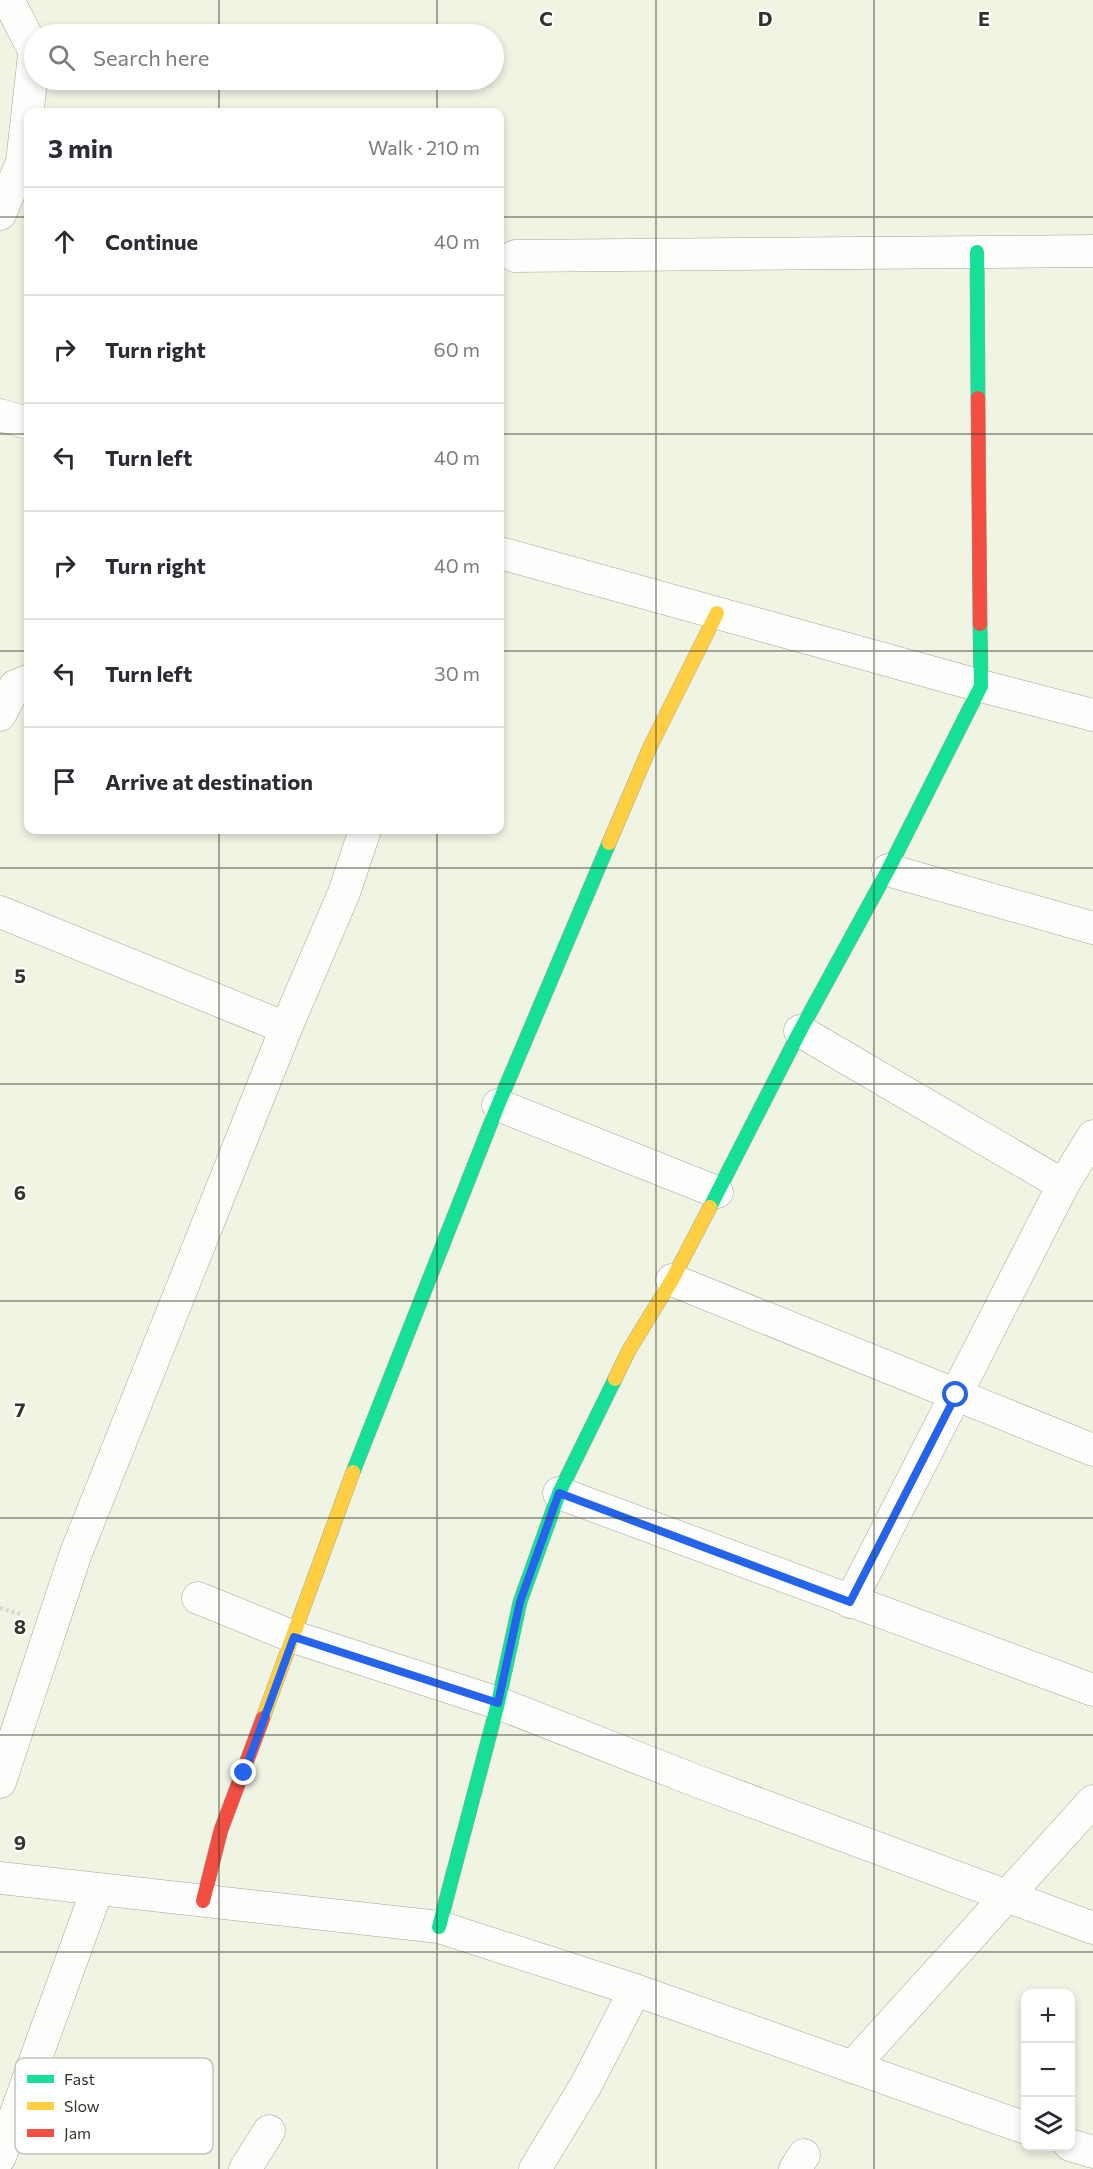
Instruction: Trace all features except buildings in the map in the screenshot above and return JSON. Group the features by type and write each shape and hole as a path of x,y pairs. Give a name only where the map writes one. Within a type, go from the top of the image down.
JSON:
{"street":[{"path":"8,0 24,31"},
{"path":"28,108 30,90"},
{"path":"0,214 22,162 24,144"},
{"path":"515,256 1093,251"},
{"path":"439,1927 498,1703 520,1602 559,1493 629,1350 672,1280 800,1031 888,870 981,686 977,252"},
{"path":"0,415 24,422"},
{"path":"504,554 1093,715"},
{"path":"203,1901 221,1830 359,1457 498,1105 650,747 717,613"},
{"path":"0,715 15,686 24,683"},
{"path":"0,1782 76,1552 286,1028 344,893 364,834"},
{"path":"888,870 1093,928"},
{"path":"0,912 286,1028"},
{"path":"800,1031 1063,1185"},
{"path":"498,1105 717,1192"},
{"path":"850,1602 1063,1185 1093,1136"},
{"path":"672,1280 1093,1450"},
{"path":"559,1493 1093,1690"},
{"path":"198,1598 294,1637 498,1703 694,1780 1093,1928"},
{"path":"852,2067 1093,1801"},
{"path":"0,1878 439,1927 635,1989 1021,2126"},
{"path":"36,2058 98,1890"},
{"path":"535,2169 586,2085 635,1989"},
{"path":"0,2157 15,2116"},
{"path":"244,2169 268,2131"},
{"path":"1075,2146 1093,2152"}],"traffic: fast":[{"path":"977,252 978,398"},
{"path":"710,1207 800,1031 888,870 981,686 980,624"},
{"path":"353,1472 498,1105 609,843"},
{"path":"439,1927 498,1703 520,1602 559,1493 615,1379"}],"traffic: slow":[{"path":"609,843 650,747 717,613"},
{"path":"615,1379 629,1350 672,1280 710,1207"},
{"path":"263,1718 353,1472"}],"traffic: jam":[{"path":"978,398 980,624"},
{"path":"203,1901 221,1830 263,1718"}],"route":[{"path":"244,1773 294,1637 498,1703 520,1602 559,1493 850,1602 956,1395"}]}
